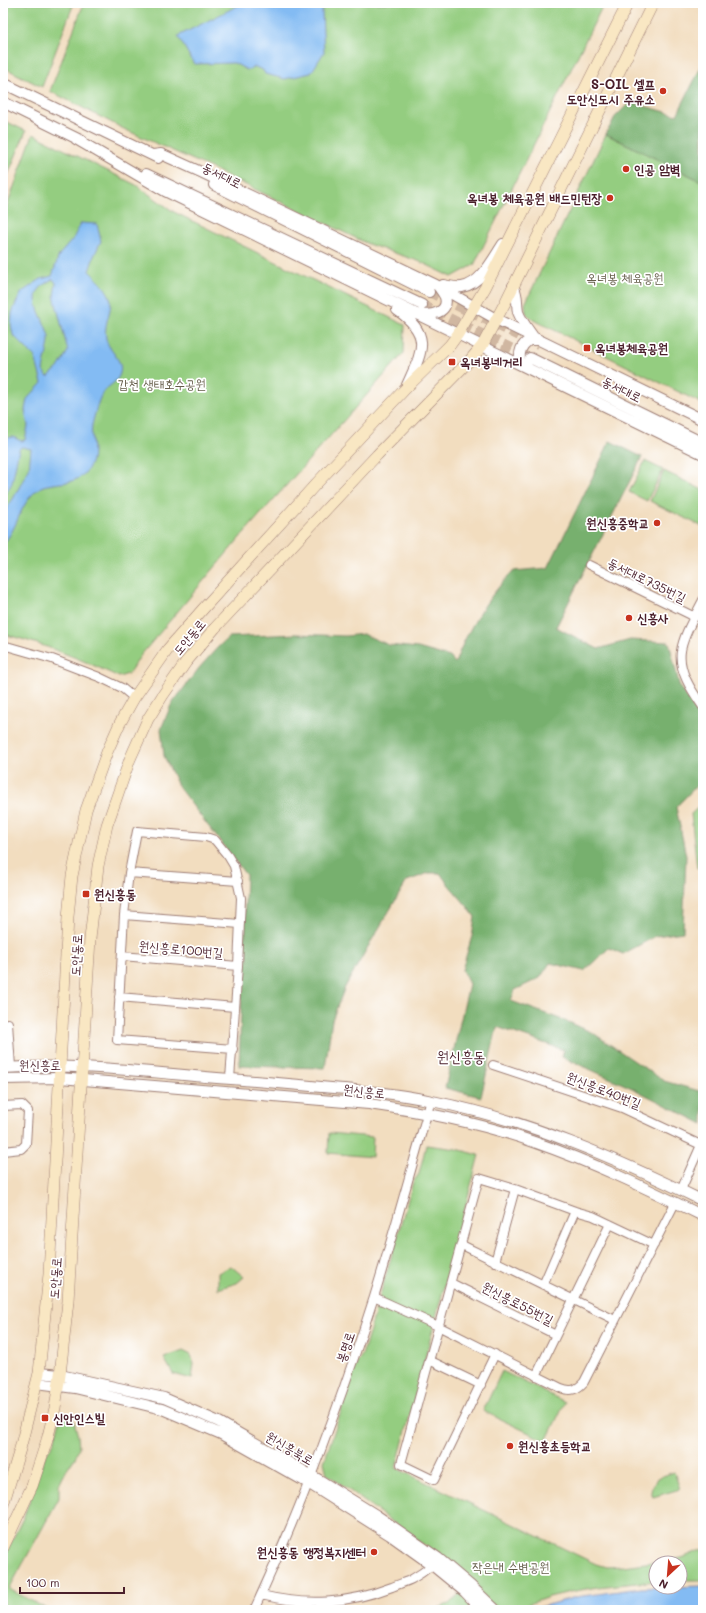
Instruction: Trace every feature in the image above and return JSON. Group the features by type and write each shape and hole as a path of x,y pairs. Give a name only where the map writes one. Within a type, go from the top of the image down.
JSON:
{"main road":[{"name":"도안동로","path":"3,1505 20,1449 38,1378 49,1274 68,917 72,876 86,810 99,773 120,723 134,698 168,649 315,485 406,388 450,345 458,334 475,306 516,227 628,3"},
{"name":"도안동로","path":"3,1548 32,1486 49,1434 55,1408 68,1301 84,1067 90,939 98,866 106,826 130,759 148,720 163,695 186,662 214,628 482,346 514,286 653,3"}],"street":[{"name":"동서대로","path":"3,83 153,155 429,292"},
{"path":"3,102 143,175 422,305"},
{"path":"153,155 161,154 196,170 436,285 539,342 703,420"},
{"path":"143,175 165,191 703,454"},
{"path":"436,285 459,288 467,286 479,277 516,227"},
{"path":"415,314 432,315 442,310 445,303 445,297 436,285"},
{"path":"514,286 518,294 518,311 522,321 539,342"},
{"path":"374,294 413,323 418,329 421,339 421,350 406,388"},
{"path":"534,372 520,361 519,353 522,345 529,340 538,339 539,342"},
{"name":"동서대로","path":"539,342 703,426"},
{"name":"동서대로","path":"530,358 703,443"},
{"name":"동서대로735번길","path":"589,565 695,617"},
{"name":"동서대로735번길","path":"703,600 681,651 682,670 703,707"},
{"path":"3,644 52,659 99,677 122,688 134,698"},
{"name":"원신흥로100번길","path":"129,873 137,831 206,837 215,840 234,866 241,898 233,1049 230,1078"},
{"path":"233,1049 117,1040 124,915 129,873 238,881"},
{"path":"124,915 240,924"},
{"name":"원신흥로100번길","path":"122,956 238,966"},
{"path":"119,997 235,1007"},
{"path":"3,1024 8,1023 7,1067"},
{"name":"원신흥로40번길","path":"493,1065 622,1108 702,1146"},
{"name":"원신흥로","path":"7,1067 84,1067 230,1078 348,1089 431,1100 544,1132 609,1156 703,1201"},
{"name":"원신흥로","path":"3,1079 60,1078 369,1104 428,1114 491,1129 533,1142 603,1169 703,1216"},
{"name":"봉명로","path":"254,1610 310,1479 353,1360 374,1297 431,1100"},
{"path":"3,1106 22,1105 28,1111 26,1144 21,1149 3,1151"},
{"path":"681,1190 702,1146"},
{"path":"495,1354 434,1480 401,1464 438,1326 462,1245 479,1178 593,1216 654,1245"},
{"name":"원신흥로55번길","path":"495,1262 515,1189"},
{"path":"374,1297 438,1326 568,1391 580,1387 584,1382 675,1203"},
{"name":"원신흥로55번길","path":"543,1285 575,1211"},
{"path":"556,1335 610,1224"},
{"name":"원신흥로55번길","path":"462,1245 615,1320"},
{"name":"원신흥로55번길","path":"451,1283 556,1335 536,1376"},
{"path":"429,1360 481,1385"},
{"name":"원신흥북로","path":"38,1378 59,1380 162,1409 220,1434 310,1479 376,1515 431,1554 471,1586 487,1608"},
{"name":"원신흥북로","path":"310,1479 432,1565 487,1608"},
{"path":"261,1595 293,1601 317,1602 349,1599 377,1593 412,1580 432,1565"}],"green space":[{"path":"3,3 74,3 42,87 3,67"},
{"path":"84,3 604,3 474,265 452,277 421,262 368,244 209,167 126,130 50,91"},
{"path":"703,63 703,182 606,134 615,117 630,102 677,115"},
{"path":"3,120 26,131 3,187"},
{"name":"갑천 생태호수공원","path":"33,134 136,185 174,212 405,325 404,353 243,534 141,655 128,674 119,677 62,652 3,634 3,217"},
{"name":"옥녀봉 체육공원","path":"606,134 703,182 703,404 532,319 526,313 525,304"},
{"path":"610,441 642,457 556,627 598,649 630,640 669,642 680,688 703,722 703,779 676,807 686,856 683,932 656,936 623,954 609,948 584,971 550,963 540,978 515,990 511,1001 571,1023 593,1033 664,1081 703,1092 703,1124 632,1088 562,1057 564,1050 497,1027 481,1097 445,1088 469,984 462,970 472,936 475,917 440,873 429,873 407,881 369,945 345,987 332,1020 325,1068 239,1066 246,875 179,788 164,756 161,729 171,705 199,668 229,637 296,634 346,636 363,634 389,645 418,648 450,657 455,663 460,650 479,614 513,571 548,568"},
{"path":"645,461 663,470 647,501 629,492"},
{"path":"664,471 703,490 703,527 650,501"},
{"path":"703,803 703,868 697,868 691,814"},
{"path":"329,1133 373,1137 372,1157 328,1153"},
{"name":"작은내 수변공원","path":"426,1145 457,1149 479,1155 396,1468 596,1564 606,1567 648,1563 648,1582 597,1587 570,1592 549,1597 511,1610 433,1610 449,1604 473,1581 327,1474 324,1462 357,1363 362,1355 368,1337 413,1182 419,1174"},
{"path":"231,1266 244,1277 237,1283 218,1289 218,1273"},
{"path":"183,1351 191,1355 194,1364 192,1379 173,1374 164,1358"},
{"path":"502,1371 565,1402 546,1441 483,1411"},
{"path":"62,1411 74,1421 78,1436 79,1448 75,1458 59,1485 59,1498 9,1589 49,1610 3,1610 3,1559 24,1516 46,1454 54,1443"},
{"path":"674,1472 680,1489 653,1497 651,1490 657,1478"},
{"name":"작은내 수변공원","path":"703,1549 703,1580 688,1580 688,1555"}],"water":[{"path":"243,3 325,3 322,11 324,52 311,73 285,79 265,74 263,70 255,67 247,70 234,63 194,64 178,36"},
{"path":"81,223 97,224 101,241 89,271 103,286 110,297 111,306 105,332 107,343 118,361 121,370 116,381 104,392 99,400 92,425 93,457 86,472 82,476 69,482 44,486 33,493 23,507 9,537 3,544 3,513 13,499 29,469 31,449 22,447 19,449 12,483 3,499 3,442 7,438 13,437 21,441 25,440 28,426 25,410 27,399 42,383 35,357 13,335 11,325 12,313 22,292 41,279 52,276 59,255 73,239","holes":["53,279 56,283 54,296 68,351 58,368 48,377 43,371 49,344 49,337 39,312 36,298 38,291 43,285"]},
{"path":"688,1586 703,1586 703,1610 530,1610 576,1597 641,1588 648,1588 648,1595 688,1595"}],"tunnel":[{"path":"429,292 538,345"},
{"path":"422,305 527,356"}],"place":[{"name":"S-OIL 셀프 도안신도시 주유소","path":"663,91"},
{"name":"인공 암벽","path":"626,169"},
{"name":"옥녀봉 체육공원 배드민턴장","path":"610,198"},
{"name":"옥녀봉체육공원","path":"587,348"},
{"name":"옥녀봉네거리","path":"452,362"},
{"name":"원신흥중학교","path":"657,523"},
{"name":"신흥사","path":"629,618"},
{"name":"원신흥동","path":"86,894"},
{"name":"신안인스빌","path":"45,1418"},
{"name":"원신흥초등학교","path":"510,1446"},
{"name":"원신흥동 행정복지센터","path":"374,1552"}],"district":[{"name":"원신흥동","path":"461,1057"}]}
